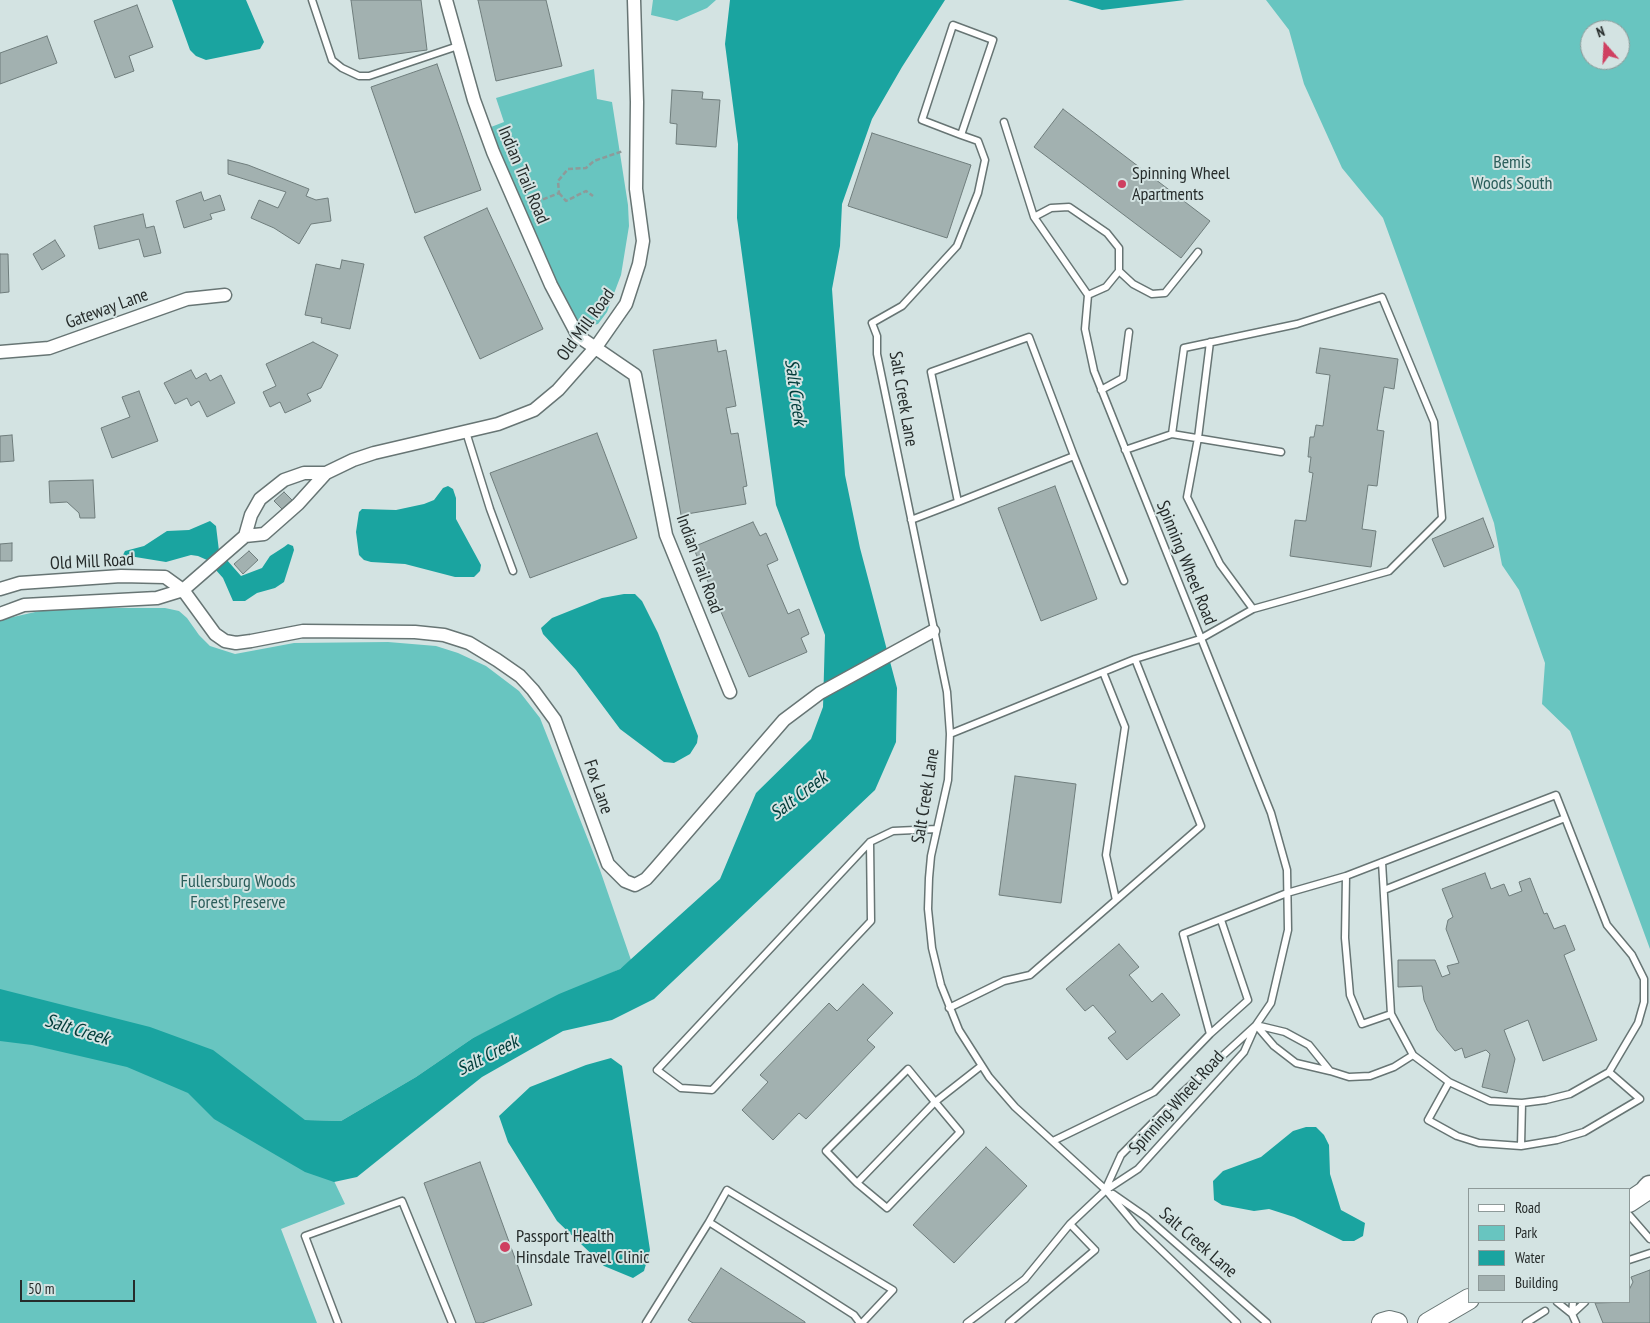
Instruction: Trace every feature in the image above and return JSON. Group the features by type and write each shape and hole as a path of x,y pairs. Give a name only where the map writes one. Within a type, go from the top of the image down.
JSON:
{"main road":[{"path":"1630,1201 1649,1188"},
{"path":"1439,1320 1468,1300"},
{"path":"1382,1323 1389,1321 1397,1323"}],"street":[{"name":"Indian Trail Road","path":"446,0 480,117 551,285 578,336 635,375 666,535 730,692"},
{"name":"Old Mill Road","path":"0,614 24,605 156,598 183,590 245,536 250,515 260,499 284,480 304,474 326,473 374,453 498,424 534,410 558,390 596,347 626,304 639,264 642,241 636,189 634,0"},
{"name":"Gateway Lane","path":"0,352 49,348 187,299 225,295"},
{"name":"Old Mill Road","path":"245,536 264,534 298,504 326,473"},
{"name":"Old Mill Road","path":"0,589 20,583 121,576 165,577 183,590"},
{"name":"Fox Lane","path":"183,590 215,634 224,641 236,643 304,631 415,632 444,635 469,643 497,660 520,676 534,690 555,720 608,864 616,875 624,881 635,885 646,879 784,720 820,693 934,631"}],"lane":[{"path":"312,0 332,60 342,68 359,76 370,76 458,46"},
{"path":"953,25 993,40 961,135 922,120 953,25"},
{"path":"1004,122 1034,217 1088,295 1106,287 1118,271 1119,248 1108,233 1069,207 1051,208 1034,217"},
{"name":"Salt Creek Lane","path":"961,135 978,141 985,160 978,193 957,246 902,306 872,323 877,336 877,354 947,692 950,734 948,780 931,856 928,909 932,948 949,1008 959,1030 981,1066 1015,1107 1106,1190 1137,1227 1237,1323"},
{"path":"1118,271 1133,284 1152,294 1165,293 1198,252"},
{"name":"Spinning Wheel Road","path":"967,1323 1025,1280 1070,1224 1106,1190 1138,1169 1244,1052 1256,1025 1271,1003 1288,930 1287,870 1270,813 1094,371 1085,329 1088,295"},
{"path":"950,734 1136,659 1200,639 1253,609 1389,571 1442,518 1434,422 1382,297 1297,324 1184,348 1172,434"},
{"path":"1101,390 1123,378 1128,332"},
{"path":"958,502 931,372 1029,337 1124,581"},
{"path":"1210,342 1198,438 1187,497 1220,564 1253,609"},
{"path":"466,432 490,509 513,571"},
{"path":"1125,450 1172,434 1281,452"},
{"path":"911,520 1074,456"},
{"path":"949,1008 1004,981 1030,975 1201,826 1136,659"},
{"path":"1102,672 1125,727 1106,855 1116,900"},
{"path":"1210,1034 1183,934 1288,893 1346,876 1382,862 1556,795 1607,925 1632,955 1644,979 1644,1002 1638,1023 1608,1072 1570,1094 1546,1100 1522,1103 1490,1101 1448,1082 1413,1055 1391,1014 1382,862"},
{"path":"1384,890 1565,818"},
{"path":"870,842 871,921 712,1090 681,1088 657,1070 870,842 892,831 937,828"},
{"path":"1346,876 1345,938 1350,995 1362,1024 1391,1014"},
{"path":"1053,1141 1154,1092 1210,1034 1248,1000 1220,920"},
{"path":"1256,1025 1274,1046 1296,1063 1349,1077 1370,1076 1394,1067 1413,1055"},
{"path":"1256,1025 1284,1032 1309,1045 1330,1071"},
{"name":"Spinning Wheel Road","path":"1106,1190 1121,1155 1183,1092 1256,1025"},
{"path":"857,1183 935,1102 981,1066"},
{"path":"908,1069 960,1132 887,1208 857,1183 826,1151 908,1069"},
{"path":"1448,1082 1428,1120 1457,1136 1479,1143 1521,1146 1556,1140 1584,1132 1640,1099 1608,1072"},
{"path":"1521,1146 1522,1103"},
{"path":"646,1323 727,1190 893,1290 861,1323 854,1315 709,1222"},
{"name":"Salt Creek Lane","path":"1106,1190 1146,1217 1267,1323"},
{"path":"338,1323 306,1236 402,1201 452,1323"},
{"path":"1630,1216 1650,1239"},
{"path":"1009,1323 1095,1250 1070,1224"},
{"path":"1630,1260 1650,1253"},
{"path":"1558,1303 1572,1314 1576,1323"},
{"path":"1572,1314 1573,1303"},
{"path":"1572,1314 1583,1303"},
{"path":"1526,1323 1545,1311"}],"path":[{"path":"593,196 586,191 566,201 559,193 558,181 568,169 586,168 594,161 636,148"},
{"path":"518,209 559,193"}],"green space":[{"path":"653,0 716,0 707,8 677,21 651,15"},
{"name":"Bemis Woods South","path":"1266,0 1650,0 1650,949 1570,731 1542,704 1545,663 1519,590 1502,565 1494,523 1383,218 1342,168 1304,84 1289,30"},
{"path":"594,69 597,99 612,102 628,205 629,226 621,275 607,312 598,324 585,327 573,320 519,202 491,127 504,122 496,98"},
{"name":"Fullersburg Woods Forest Preserve","path":"165,608 179,611 210,646 235,654 294,643 388,642 436,646 458,653 486,666 519,691 540,718 600,870 631,960 620,969 473,1038 416,1077 341,1121 305,1120 345,1204 281,1229 317,1323 0,1323 0,620 44,610"}],"water":[{"path":"172,0 246,0 264,42 260,49 206,60 196,56 190,50"},
{"name":"Salt Creek","path":"730,0 945,0 902,67 872,119 842,204 840,246 832,289 845,475 860,548 897,688 896,742 875,790 654,999 612,1020 563,1031 482,1077 357,1177 334,1182 305,1172 214,1119 188,1093 127,1067 32,1045 0,1041 0,989 150,1027 213,1050 305,1120 341,1121 416,1077 473,1038 559,994 620,969 720,879 756,793 811,739 823,707 825,635 776,505 737,218 738,144 725,44"},
{"path":"1068,0 1185,0 1102,10"},
{"path":"448,486 453,489 456,498 456,519 481,565 480,571 474,577 455,577 405,564 371,562 364,560 359,555 356,532 359,512 362,509 396,510 424,504 434,500 443,488"},
{"path":"210,521 216,526 219,551 241,576 262,568 270,556 288,544 293,546 294,550 284,582 275,588 257,593 245,601 233,601 223,578 207,560 198,556 191,555 166,562 123,555 125,551 144,546 167,531 189,530"},
{"path":"635,594 642,601 658,633 698,736 697,743 690,754 674,763 664,762 620,729 576,670 543,634 541,628 552,618 602,598"},
{"path":"611,1058 622,1066 650,1250 644,1271 633,1278 604,1266 557,1221 508,1142 499,1116 530,1087 586,1065"},
{"path":"1306,1127 1316,1127 1324,1135 1329,1145 1330,1174 1341,1210 1365,1223 1363,1236 1354,1241 1343,1241 1294,1217 1269,1209 1254,1211 1222,1205 1214,1200 1213,1181 1223,1171 1261,1157 1293,1131"}],"building":[{"path":"351,0 421,0 427,50 359,59"},
{"path":"478,0 546,0 562,66 496,81"},
{"path":"137,5 153,47 129,56 134,71 115,78 94,21"},
{"path":"47,36 57,63 0,84 0,53"},
{"path":"437,64 481,190 415,213 371,87"},
{"path":"672,90 703,92 702,99 720,100 716,147 676,144 677,124 670,123"},
{"name":"Spinning Wheel Apartments","path":"1063,109 1210,221 1181,258 1034,147"},
{"path":"872,133 971,165 947,238 848,206"},
{"path":"228,160 248,165 309,189 306,196 316,200 328,198 331,221 311,224 299,244 274,228 251,218 259,200 278,208 286,192 228,174"},
{"path":"201,192 204,201 220,195 225,210 210,214 212,219 184,228 176,201"},
{"path":"487,208 543,329 480,359 424,237"},
{"path":"143,214 146,228 154,226 161,253 144,257 139,239 99,249 94,226"},
{"path":"55,240 65,256 42,270 33,254"},
{"path":"0,254 8,254 9,292 0,293"},
{"path":"342,260 364,264 350,329 321,323 322,318 305,315 316,264 340,269"},
{"path":"716,340 718,352 726,350 736,406 726,408 731,434 738,433 747,486 743,487 746,504 681,515 653,350"},
{"path":"313,342 338,355 321,388 307,394 311,401 285,413 280,402 270,407 263,392 276,386 266,364"},
{"path":"1320,348 1398,359 1394,389 1384,387 1377,430 1384,431 1377,486 1368,485 1362,529 1376,531 1371,567 1290,556 1295,520 1306,521 1313,473 1309,472 1311,457 1308,457 1310,437 1314,437 1316,425 1323,426 1330,375 1316,373"},
{"path":"191,370 196,379 206,373 210,381 221,375 235,403 207,417 199,401 191,406 187,398 175,404 164,383"},
{"path":"139,391 158,441 112,458 101,428 130,417 122,397"},
{"path":"597,433 637,538 530,578 490,473"},
{"path":"12,435 14,461 0,462 0,436"},
{"path":"93,480 95,518 80,518 79,513 67,502 50,503 49,481"},
{"path":"1055,486 1097,599 1041,621 998,508"},
{"path":"284,492 292,500 282,509 274,501"},
{"path":"1483,518 1494,547 1444,567 1432,539"},
{"path":"753,522 760,536 766,533 778,560 767,565 788,614 799,609 809,634 801,638 807,652 749,677 693,547"},
{"path":"12,543 12,561 0,561 0,544"},
{"path":"249,551 258,560 243,574 234,564"},
{"path":"1015,776 1076,784 1061,903 999,895"},
{"path":"1485,873 1491,889 1504,884 1509,896 1522,891 1519,882 1530,878 1544,914 1547,913 1554,929 1565,925 1575,950 1564,955 1597,1040 1543,1061 1528,1020 1504,1030 1515,1059 1507,1093 1482,1087 1490,1054 1486,1050 1465,1058 1462,1048 1455,1051 1437,1030 1424,1000 1422,986 1398,987 1398,960 1435,960 1442,977 1450,974 1447,966 1459,963 1446,929 1448,920 1453,917 1442,889"},
{"path":"1119,944 1139,967 1129,975 1152,1002 1162,993 1180,1015 1127,1060 1108,1038 1116,1032 1093,1005 1085,1011 1066,989"},
{"path":"863,984 893,1013 867,1040 875,1047 806,1119 799,1113 773,1140 742,1110 768,1082 760,1075 829,1003 837,1011"},
{"path":"986,1147 1027,1186 954,1263 913,1225"},
{"path":"480,1162 532,1305 482,1323 476,1323 424,1183"},
{"path":"721,1268 805,1323 693,1323 688,1320"},
{"path":"1650,1270 1650,1323 1603,1323 1595,1303 1630,1303 1630,1288 1633,1282 1631,1277"}],"place":[{"name":"Spinning Wheel Apartments","path":"1122,184"},
{"name":"Passport Health Hinsdale Travel Clinic","path":"505,1247"}]}
